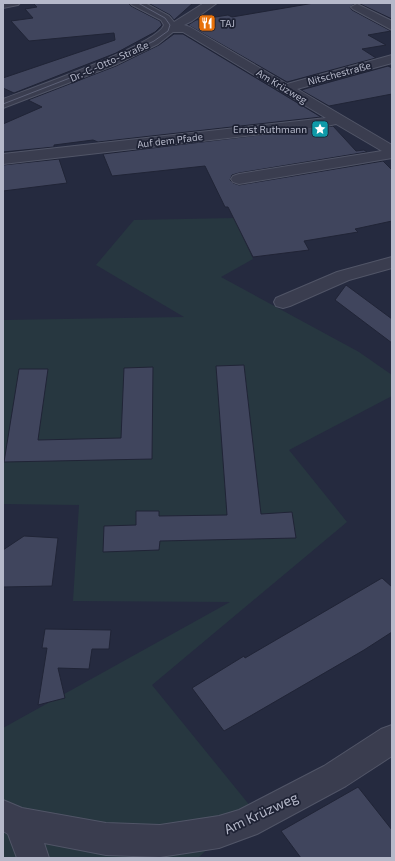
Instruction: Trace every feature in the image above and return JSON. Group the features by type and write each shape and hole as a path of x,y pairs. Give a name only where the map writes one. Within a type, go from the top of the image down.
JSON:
{"street":[{"path":"3,5 14,3"},
{"path":"136,3 167,20 170,28"},
{"name":"Dr.-C.-Otto-Straße","path":"3,104 83,74 154,42 170,28 188,19 211,3"},
{"path":"357,7 392,26"},
{"name":"Am Krüzweg","path":"170,28 186,29 392,151"},
{"name":"Nitschestraße","path":"286,88 392,59"},
{"name":"Auf dem Pfade","path":"3,159 322,123 337,119"},
{"path":"238,179 392,154"},
{"path":"283,302 343,276 392,262"},
{"name":"Am Krüzweg","path":"12,819 106,839 160,841 219,832 246,823 334,776 392,738"},
{"name":"Am Krüzweg","path":"12,819 34,858"}],"shaded area":[{"path":"234,218 253,259 221,277 359,352 392,375 392,396 289,450 347,522 152,685 251,807 198,858 3,858 3,728 230,602 73,601 79,505 3,504 3,320 184,317 96,265 134,220"}],"building":[{"path":"33,3 128,3 160,21 162,25 155,32 116,53 14,93 3,88 3,78 115,40 114,33 29,41 11,21 33,18 25,9 37,7"},
{"path":"148,3 193,3 174,20 170,15"},
{"path":"314,3 356,3 350,7 352,10 391,31 368,35 386,45 362,49 376,58 287,82 188,25 196,20 228,15 232,17"},
{"path":"358,3 392,3 392,19"},
{"path":"174,34 183,34 321,117 98,142 93,140 54,145 54,147 3,152 3,124 42,107 28,100 116,66 159,45"},
{"path":"388,66 392,68 392,94 329,106 301,90"},
{"path":"333,126 356,151 364,150 367,152 239,173 232,175 230,180 239,185 383,161 392,170 392,221 355,229 358,232 304,241 309,250 253,257 228,207 225,207 205,166 112,176 103,154"},
{"path":"59,159 67,183 3,191 3,165"},
{"path":"346,285 392,319 392,343 335,300"},
{"path":"244,365 261,514 292,512 296,538 160,541 159,550 103,552 104,526 136,525 136,511 159,511 159,516 227,515 216,366"},
{"path":"153,367 152,459 4,462 19,369 48,369 38,440 121,438 124,368"},
{"path":"24,536 58,538 52,586 3,587 3,550"},
{"path":"382,578 392,587 392,632 364,650 224,731 192,688 244,656 245,658"},
{"path":"45,629 111,630 109,649 92,649 89,669 58,668 65,698 38,705 47,648 42,648"},
{"path":"358,787 392,830 392,858 301,858 281,831"}],"tram line":[{"path":"3,104 111,62 154,41 168,31 170,25 165,18 138,3"}],"place":[{"name":"TAJ","path":"207,23"},
{"name":"Ernst Ruthmann","path":"320,129"}]}
